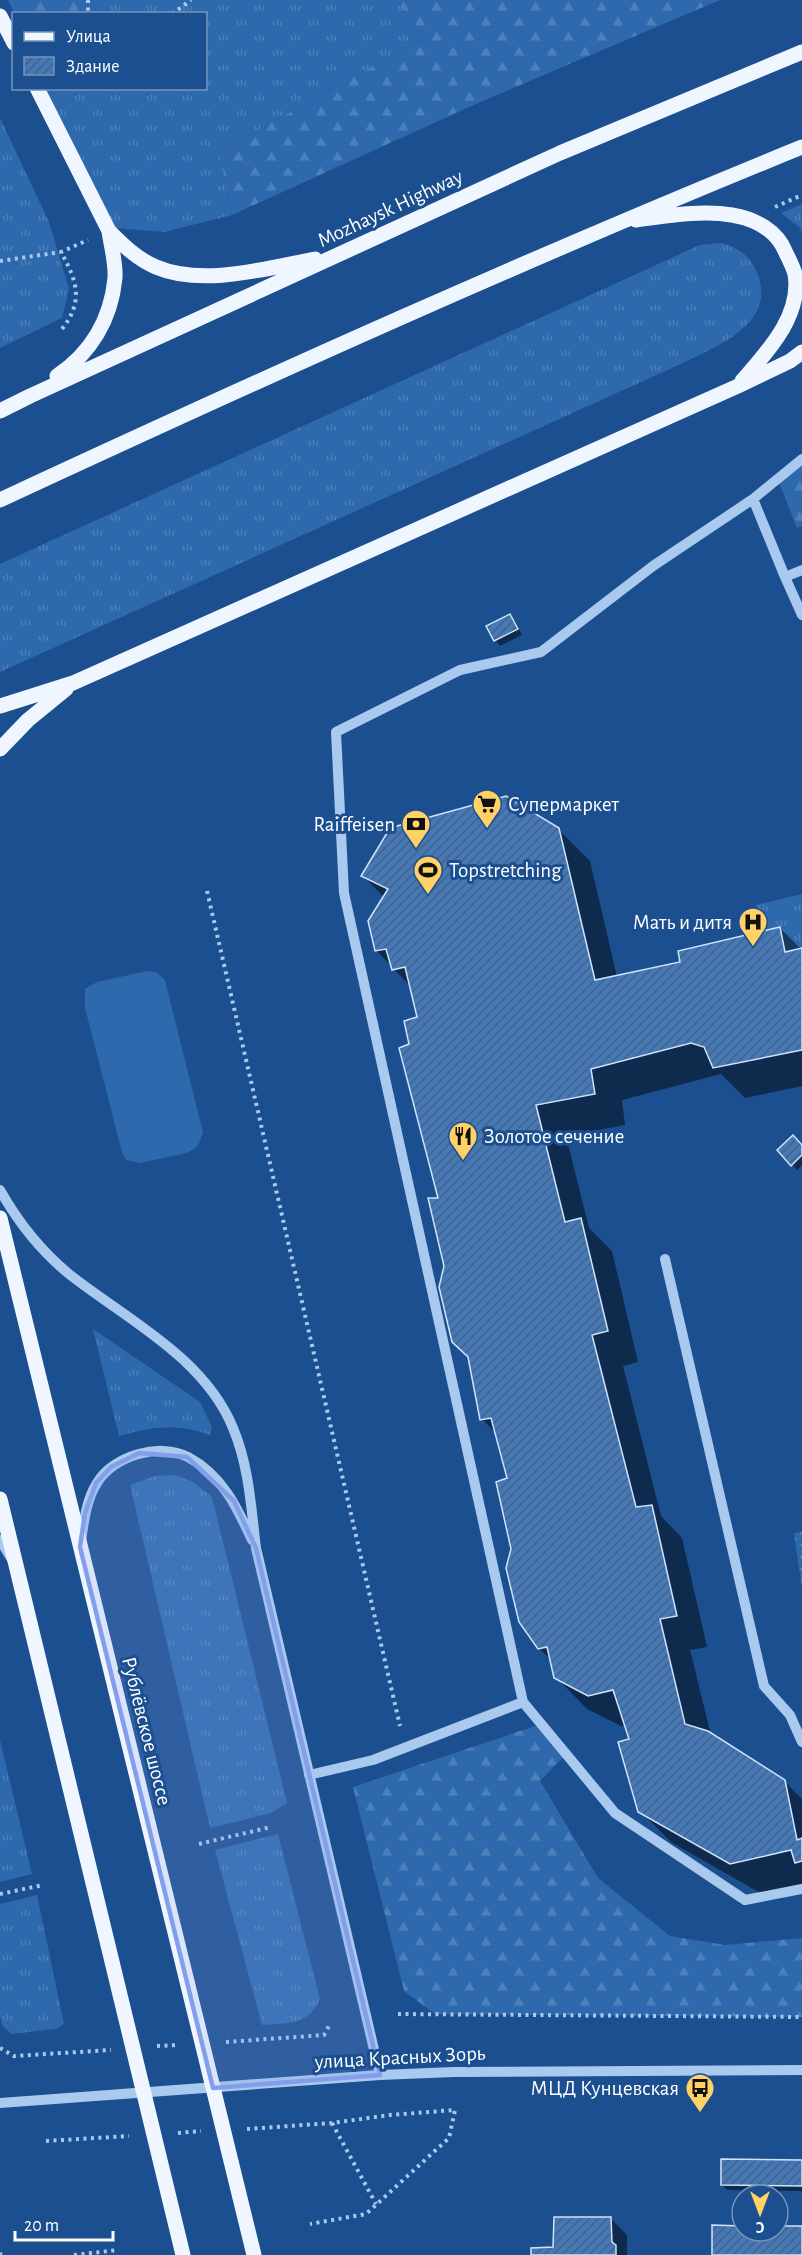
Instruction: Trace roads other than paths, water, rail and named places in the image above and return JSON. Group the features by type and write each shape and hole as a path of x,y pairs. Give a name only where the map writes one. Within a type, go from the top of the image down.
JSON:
{"main road":[{"path":"0,16 12,39"},
{"name":"Mozhaysk Highway","path":"0,411 560,153 802,52"},
{"path":"38,90 109,231 126,249 147,263 171,273 217,276 336,256"},
{"path":"0,500 285,368 618,222 802,147"},
{"path":"618,222 708,212 734,215 768,228 784,248 795,274 797,311 779,338 738,386"},
{"path":"30,396 72,366 96,338 105,321 115,276 109,231"},
{"path":"0,706 73,683 738,386 790,361 802,352"},
{"path":"0,749 28,720 73,683"},
{"name":"Рублёвское шоссе","path":"0,1218 254,2255"},
{"path":"0,1499 183,2255"}],"street":[{"path":"802,459 753,499 653,566 541,652 460,670 336,732 344,893 523,1702 615,1813 745,1900 802,1889"},
{"path":"753,499 802,615"},
{"path":"785,577 802,570"},
{"path":"0,1190 14,1214 37,1243 68,1273 180,1356 207,1384 232,1426 247,1471 256,1548 380,2075"},
{"path":"665,1259 764,1686 790,1715 802,1742"},
{"path":"80,1547 85,1513 96,1483 111,1467 139,1453 164,1452 187,1456 212,1476 234,1501 256,1548"},
{"path":"0,1540 17,1566"},
{"path":"309,1775 373,1760 523,1702"},
{"name":"улица Красных Зорь","path":"0,2103 380,2075 454,2072 802,2070"}],"place":[{"name":"Супермаркет","path":"487,830"},
{"name":"Raiffeisen","path":"416,850"},
{"name":"Topstretching","path":"428,896"},
{"name":"Мать и дитя","path":"753,948"},
{"name":"Золотое сечение","path":"463,1162"},
{"name":"МЦД Кунцевская","path":"700,2114"}]}
